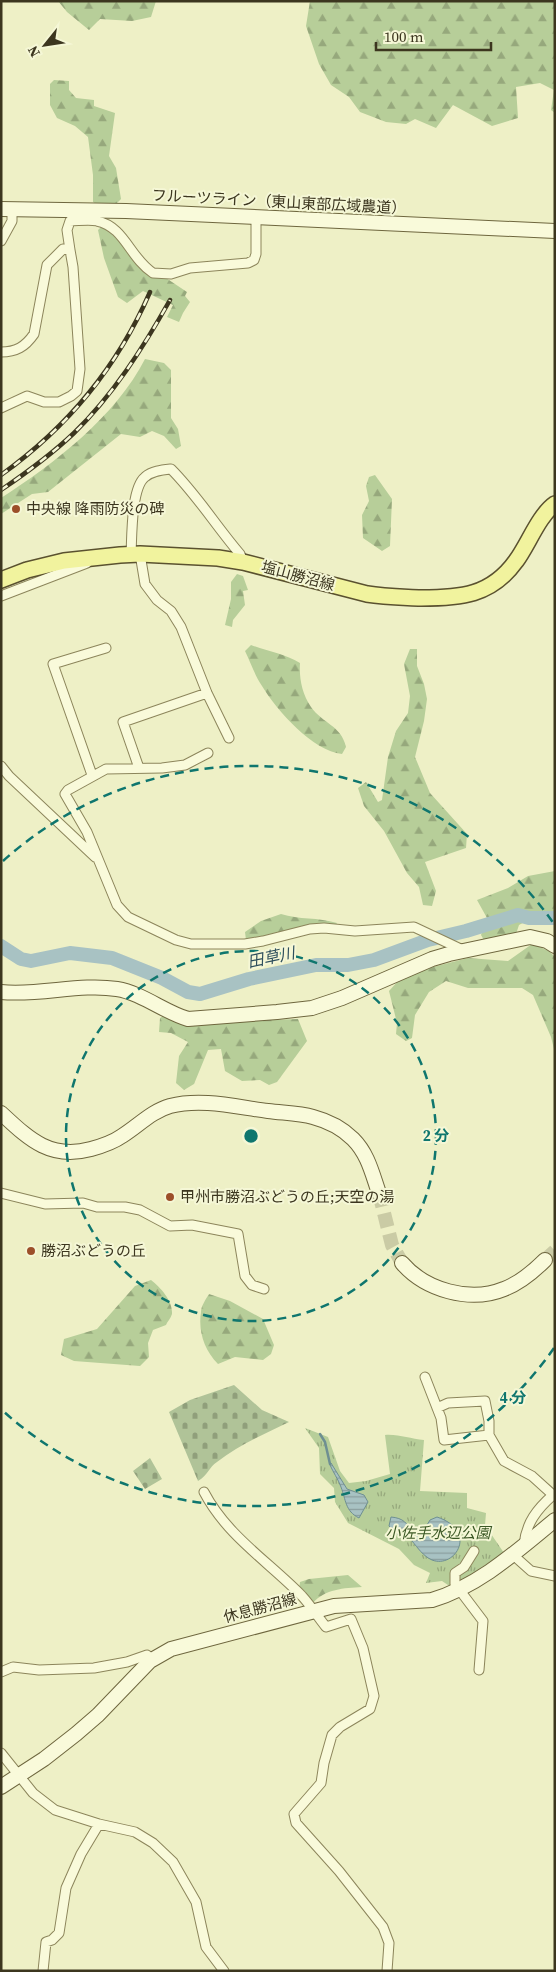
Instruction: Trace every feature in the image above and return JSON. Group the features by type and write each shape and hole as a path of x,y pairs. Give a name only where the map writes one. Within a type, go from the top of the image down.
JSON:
{"main road":[{"name":"塩山勝沼線","path":"1,580 64,560 136,554 218,558 243,562 367,594 394,597 462,597 484,589 505,575 516,562 554,501"}],"street":[{"name":"フルーツライン（東山東部広域農道）","path":"7,209 126,211 555,231"},
{"path":"1,241 12,221 7,209"},
{"path":"1,408 27,396 44,402 59,402 77,391 80,369 74,267 67,230 70,221 96,221 117,229 131,251 153,273 172,274 190,268 248,263 254,260 256,254 256,217"},
{"path":"1,352 13,352 28,343 34,334 47,265 63,248 70,250"},
{"path":"229,738 207,693 182,628 171,611 157,600 145,584 136,554 135,502 140,483 150,473 171,470 188,486 209,512 243,558 243,562"},
{"path":"1,596 87,563 92,557"},
{"path":"92,775 54,664 106,648"},
{"path":"139,768 123,722 207,693"},
{"path":"208,753 184,764 162,768 106,769 92,775 68,790 65,794 87,832 117,905 122,912 163,933 191,944 245,944 310,929 324,928 355,931 414,927 422,929 465,951"},
{"path":"1,766 9,776 97,858"},
{"path":"1,992 22,994 100,987 117,989 143,998 188,1019 277,1012 312,1008 342,998 432,959 465,951 530,937 547,941 555,946"},
{"path":"1,1113 34,1142 57,1152 71,1153 110,1144 156,1112 167,1107 182,1104 211,1104 312,1116 339,1128 360,1147 368,1159 379,1193"},
{"path":"1,1193 45,1204 83,1203 97,1207 125,1207 140,1210 170,1226 192,1225 238,1234 245,1276 252,1285 264,1289"},
{"path":"402,1263 418,1278 442,1289 478,1294 504,1290 532,1273 545,1260"},
{"path":"425,1377 437,1408 444,1440 490,1435"},
{"path":"437,1408 448,1403 485,1401 490,1435 504,1461 532,1476 553,1495 537,1509 525,1534 524,1545"},
{"path":"204,1492 212,1506 234,1534 304,1598 326,1628 352,1619 363,1648 374,1696 370,1709 340,1727 332,1735 324,1763 321,1784 294,1814 296,1823 339,1871 383,1927 388,1943 387,1971"},
{"name":"休息勝沼線","path":"1,1787 44,1759 98,1715 152,1659 171,1649 334,1606 432,1600 459,1590 481,1577 555,1520"},
{"path":"474,1551 464,1567 455,1573 455,1584 483,1621 479,1670"},
{"path":"512,1554 531,1571 555,1576"},
{"path":"1,1672 13,1667 39,1670 82,1669 128,1662 148,1655 152,1659"},
{"path":"1,1753 42,1802 55,1810 99,1824 135,1832 153,1843 173,1862 196,1902 206,1947 224,1971"},
{"path":"43,1971 46,1942 52,1940 59,1933 66,1888 80,1854 99,1824"}],"green space":[{"path":"58,1 156,1 151,17 132,21 100,19 89,30 67,12"},
{"path":"310,1 555,1 555,113 551,110 554,90 540,83 516,87 518,118 492,126 453,105 436,128 415,119 406,124 386,122 360,112 349,97 331,85 319,64 306,26"},
{"path":"54,80 69,81 69,90 76,98 94,100 94,106 115,113 109,156 116,168 121,199 114,206 100,206 93,202 93,175 88,137 75,126 57,118 50,105 50,84"},
{"path":"104,224 115,232 145,273 166,278 187,292 185,296 190,302 179,322 167,317 173,305 143,291 127,303 118,297 104,258 98,230"},
{"path":"145,359 164,363 171,370 171,418 178,429 181,446 176,449 164,436 152,431 140,437 121,434 48,492 32,494 1,514 1,498 42,470 101,419 133,380"},
{"path":"375,475 392,499 390,546 382,551 363,538 362,515 369,501 366,486 369,477"},
{"path":"237,574 243,576 248,590 243,591 245,605 233,620 232,627 225,625 231,599 231,582"},
{"path":"251,645 300,663 300,674 305,697 316,713 336,729 344,740 346,747 342,754 319,746 286,718 255,674 245,651"},
{"path":"410,649 417,649 417,666 427,699 424,721 415,757 430,793 467,834 466,848 425,862 436,891 432,906 423,905 419,887 407,873 384,831 364,806 358,788 366,782 378,802 382,800 388,757 396,731 408,713 410,696 404,664"},
{"path":"555,871 555,921 541,913 519,925 516,934 485,942 481,935 487,918 477,900 508,888 528,876"},
{"path":"281,914 337,923 335,926 246,940 245,932 261,921"},
{"path":"532,944 549,951 555,957 555,1053 551,1037 533,995 522,988 468,988 446,981 429,992 415,1015 412,1038 406,1041 396,1034 397,1023 389,991 399,980 433,967 468,958 508,961"},
{"path":"165,1015 239,1021 298,1019 307,1041 277,1082 269,1085 260,1080 242,1081 225,1071 221,1049 208,1050 194,1084 184,1090 176,1083 179,1056 188,1042 171,1033 159,1032 160,1018"},
{"path":"151,1280 171,1304 172,1314 166,1325 153,1330 148,1343 149,1357 140,1366 74,1361 61,1355 64,1339 97,1329 135,1286"},
{"path":"209,1294 230,1301 263,1319 274,1345 271,1354 263,1360 235,1357 218,1364 209,1353 203,1340 200,1326 202,1307"},
{"path":"234,1385 262,1410 289,1422 234,1450 214,1464 198,1481 169,1412 190,1400"},
{"name":"小佐手水辺公園","path":"305,1428 328,1437 340,1471 349,1483 366,1481 390,1474 385,1435 424,1440 420,1491 467,1493 467,1508 486,1513 485,1525 504,1553 451,1587 442,1581 426,1583 430,1573 414,1565 399,1549 348,1523 335,1502 334,1488 320,1474 319,1448"},
{"path":"150,1458 162,1479 145,1489 133,1471"},
{"path":"348,1575 362,1587 329,1592 313,1603 299,1590 300,1582 309,1579"}],"water":[{"path":"331,1463 347,1489 364,1495 368,1502 359,1518 348,1509 340,1484 330,1465"},
{"path":"391,1517 402,1520 407,1524 412,1534 410,1539 399,1536 389,1526"},
{"path":"437,1517 450,1523 457,1531 460,1539 459,1547 455,1554 441,1561 432,1560 426,1556 412,1541 414,1535 421,1535 430,1520"}],"waterway":[{"name":"田草川","path":"1,946 21,959 31,961 70,953 112,958 162,978 188,992 200,994 249,979 316,965 348,965 374,960 428,940 518,915 529,918 555,918"},
{"path":"320,1434 325,1442 330,1464"}],"tunnel":[{"path":"379,1193 392,1245 402,1263"},
{"path":"545,1260 555,1251"}],"railway":[{"path":"1,475 48,437 88,394 122,346 150,292"},
{"path":"1,490 48,456 74,433 102,403 127,370 170,300"}],"place":[{"name":"中央線 降雨防災の碑","path":"16,509"},
{"name":"甲州市勝沼ぶどうの丘;天空の湯","path":"170,1197"},
{"name":"勝沼ぶどうの丘","path":"31,1251"}]}
